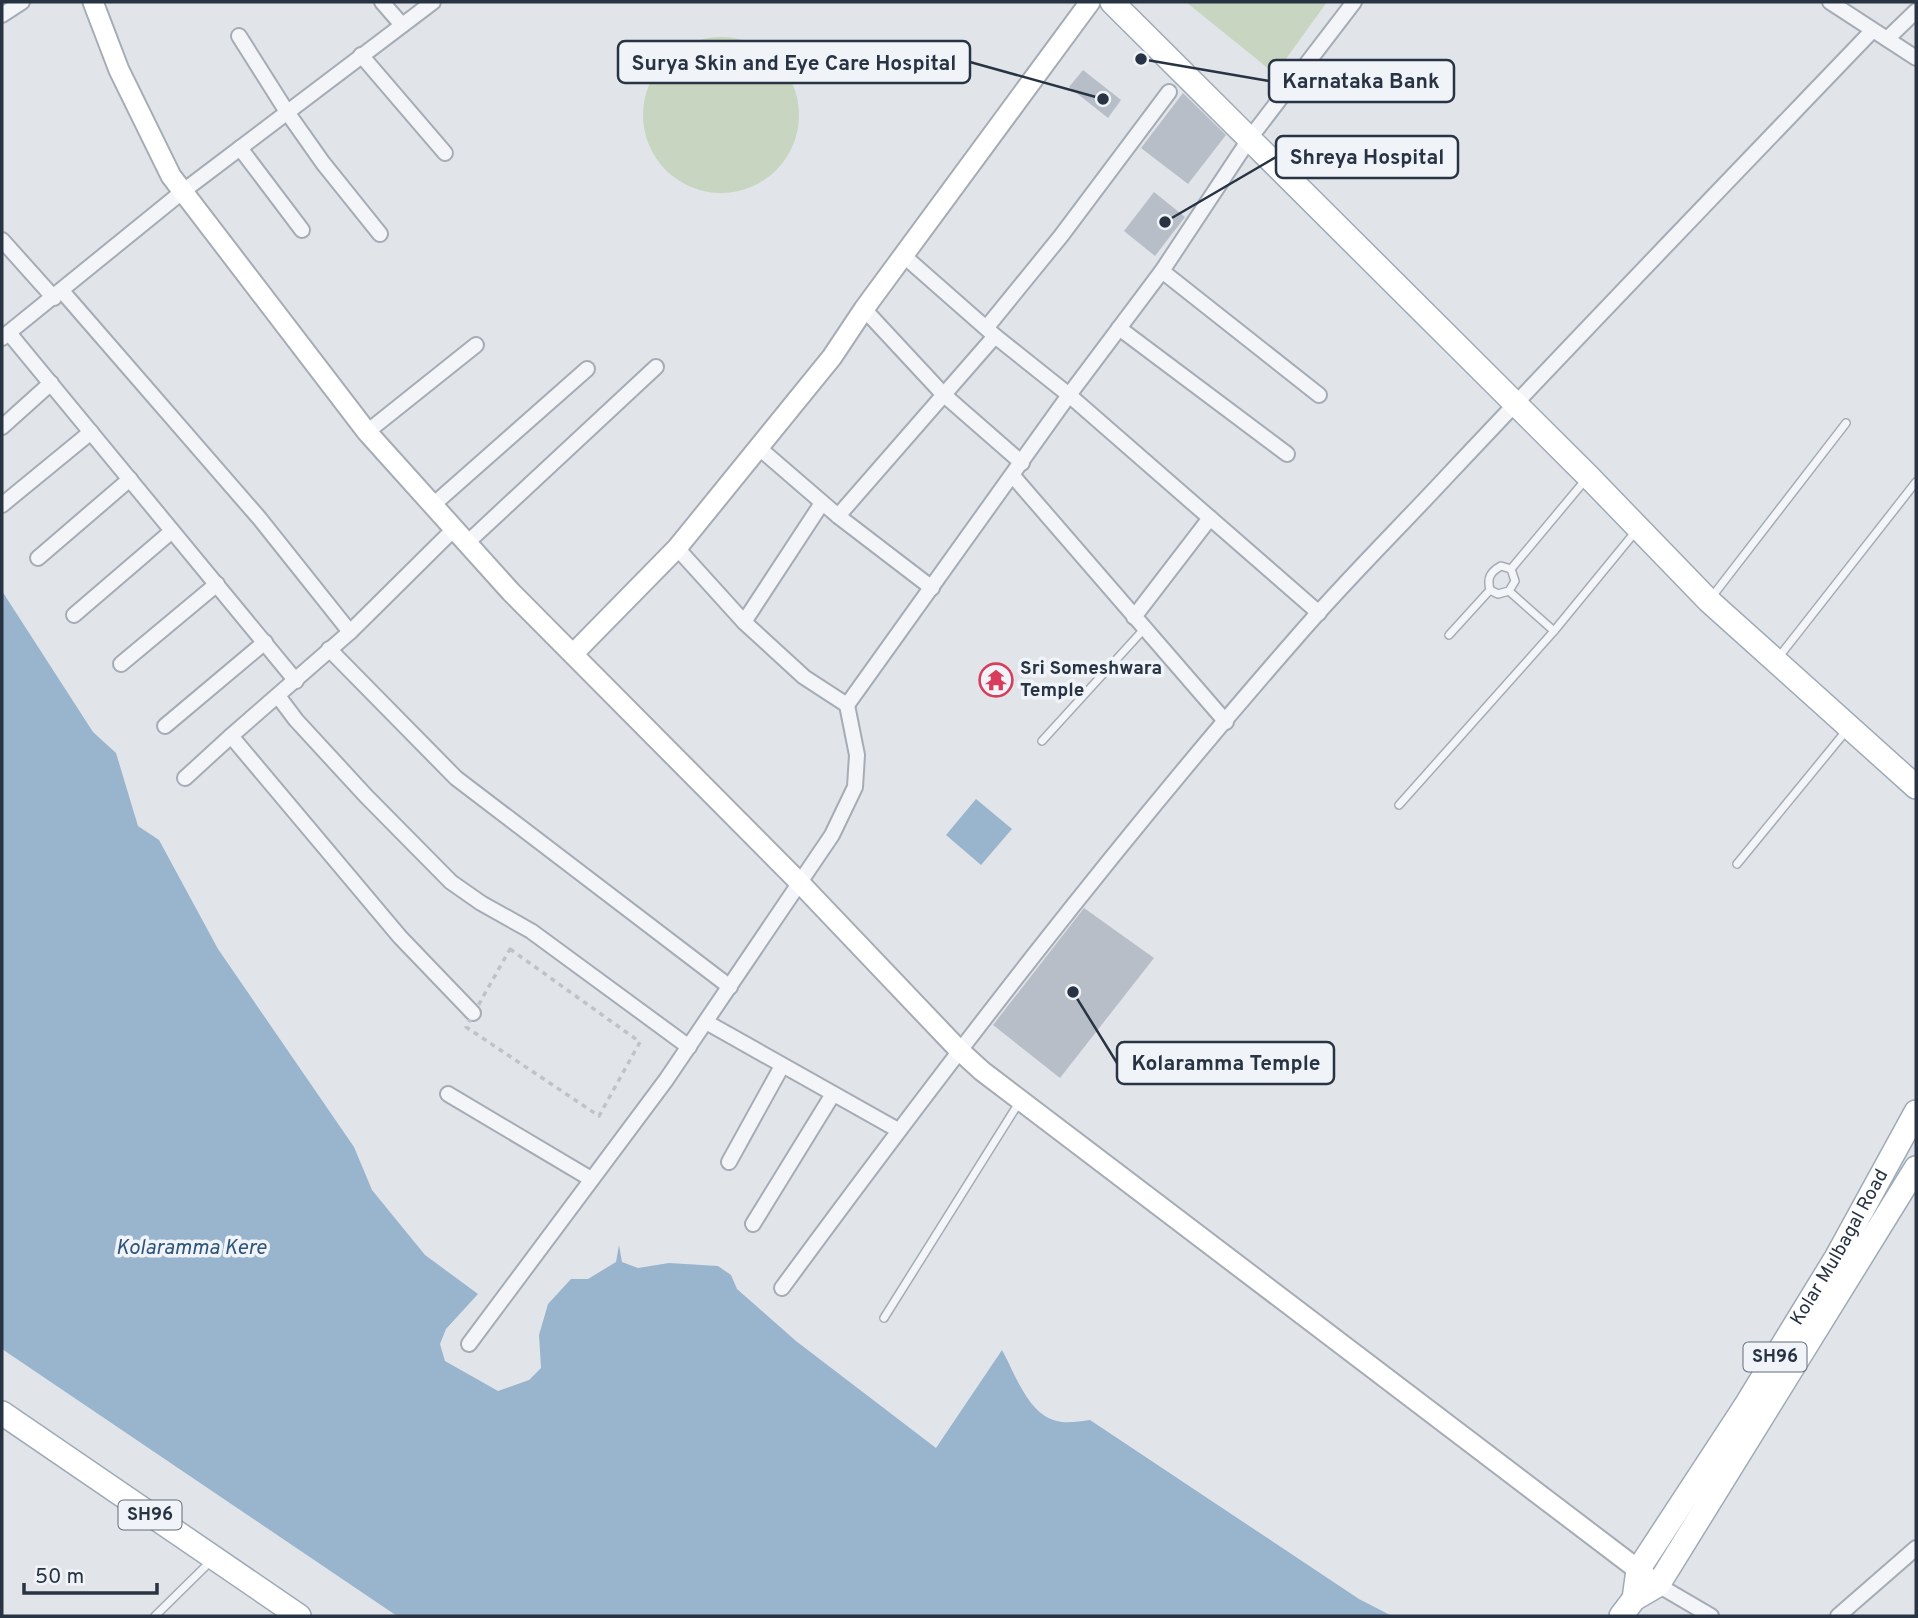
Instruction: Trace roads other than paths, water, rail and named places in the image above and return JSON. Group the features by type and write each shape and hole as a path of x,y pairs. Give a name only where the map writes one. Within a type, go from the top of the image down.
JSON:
{"main road":[{"path":"1112,2 1588,476 1709,601 1915,786"},
{"name":"Kolar Mulbagal Road","path":"1627,1608 1638,1570 1746,1405 1829,1269 1916,1112"},
{"name":"Kolar Mulbagal Road","path":"1627,1608 1658,1585 1916,1168"},
{"name":"SH96","path":"2,1413 299,1616"}],"street":[{"path":"2,15 22,2"},
{"path":"93,2 119,70 181,192 367,432 511,592 799,882 959,1050 1638,1570 1658,1585 1712,1616"},
{"path":"382,2 402,25"},
{"path":"296,681 51,383 5,335 58,295 181,192 433,2"},
{"path":"573,654 677,548 832,357 864,309 1090,2"},
{"path":"847,705 1161,271 1250,138 1354,2"},
{"path":"1830,2 1916,58"},
{"path":"1887,39 1916,11"},
{"path":"782,1288 959,1050 1169,787 1319,613 1872,31"},
{"path":"239,36 323,163 380,234"},
{"path":"361,55 445,153"},
{"path":"838,516 943,394 1169,92"},
{"path":"240,149 302,230"},
{"path":"2,240 58,295 260,519 350,632"},
{"path":"905,256 1319,613"},
{"path":"1161,271 1319,395"},
{"path":"864,309 943,394 1021,463"},
{"path":"1119,328 1287,454"},
{"path":"367,432 476,345"},
{"path":"185,778 656,367"},
{"path":"433,505 587,369"},
{"path":"2,427 51,383"},
{"path":"2,505 91,432"},
{"path":"758,447 838,516 932,588"},
{"path":"1013,476 1226,722"},
{"path":"38,558 130,479"},
{"path":"744,622 822,503"},
{"path":"1134,617 1210,518"},
{"path":"74,615 172,531"},
{"path":"469,1344 689,1047 832,835 855,787 857,755 847,705 804,677 744,622 677,548"},
{"path":"121,664 217,584"},
{"path":"165,726 265,642"},
{"path":"330,649 456,778 730,987"},
{"path":"278,696 296,720 381,813 451,882 531,932 689,1047"},
{"path":"230,736 400,937 473,1013"},
{"path":"706,1022 898,1130"},
{"path":"729,1162 782,1066"},
{"path":"448,1094 590,1179"},
{"path":"753,1224 833,1094"},
{"path":"1838,1616 1916,1548"}],"lane":[{"path":"1709,601 1846,423"},
{"path":"1511,569 1588,476"},
{"path":"1776,662 1916,482"},
{"path":"1399,805 1554,631 1639,528"},
{"path":"1490,590 1488,580 1492,571 1501,566 1511,569"},
{"path":"1490,590 1498,594 1509,590 1515,581 1511,569"},
{"path":"1449,635 1490,590"},
{"path":"1509,590 1554,631"},
{"path":"1042,741 1144,628"},
{"path":"1737,864 1849,727"},
{"path":"884,1318 1021,1100"},
{"path":"155,1616 214,1558"}],"water":[{"name":"Kolaramma Kere","path":"2,591 93,732 116,753 138,826 159,840 218,949 354,1147 372,1190 425,1255 478,1294 446,1329 440,1344 445,1361 498,1391 529,1380 541,1368 539,1335 548,1304 571,1279 588,1279 616,1262 619,1245 622,1262 638,1268 669,1263 718,1266 731,1275 737,1289 796,1341 936,1448 1002,1350 1024,1392 1038,1411 1057,1421 1090,1420 1359,1599 1392,1616 397,1616 2,1349"},
{"path":"976,799 1012,829 981,865 946,835"}],"place":[{"name":"Karnataka Bank","path":"1141,59"},
{"name":"Surya Skin and Eye Care Hospital","path":"1103,99"},
{"name":"Shreya Hospital","path":"1165,222"},
{"name":"Sri Someshwara Temple","path":"996,680"},
{"name":"Kolaramma Temple","path":"1073,992"}]}
